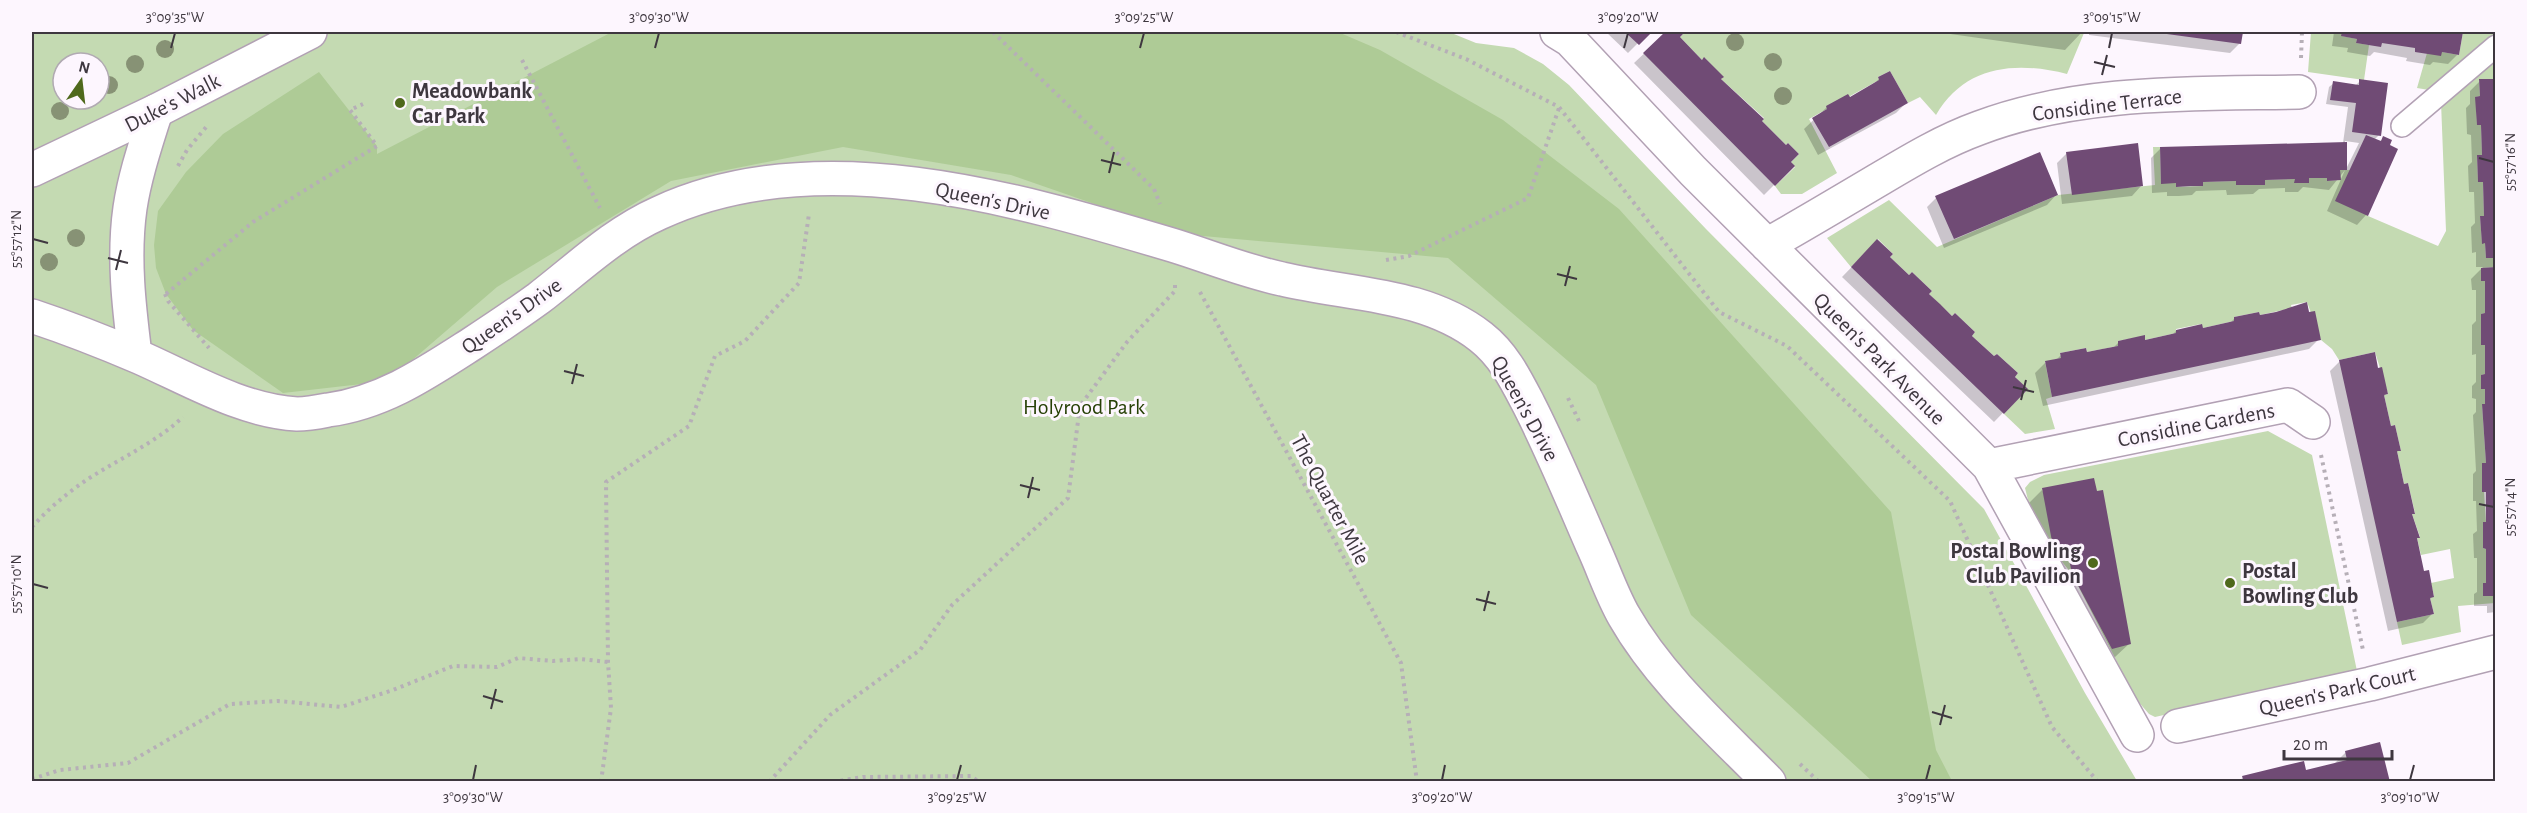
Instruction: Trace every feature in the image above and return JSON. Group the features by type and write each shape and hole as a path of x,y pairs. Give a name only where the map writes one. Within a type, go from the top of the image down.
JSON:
{"street":[{"name":"Duke's Walk","path":"32,170 156,111 310,32"},
{"name":"Queen's Park Avenue","path":"1557,32 1570,40 1693,171 1989,466 2137,735"},
{"name":"Considine Terrace","path":"1767,245 1923,154 1994,123 2043,109 2114,100 2192,94 2299,92"},
{"path":"135,355 128,298 127,256 130,210 138,166 156,111"},
{"name":"Queen's Drive","path":"32,316 135,355 214,391 256,406 298,414 367,402 426,374 536,300 617,236 657,213 733,188 787,180 813,179 875,179 908,182 1024,205 1176,246 1281,279 1417,304 1442,313 1486,340 1503,358 1531,408 1622,612 1641,642 1690,703 1769,782"},
{"name":"Considine Gardens","path":"1989,466 2288,405 2313,422"},
{"name":"Queen's Park Court","path":"2178,726 2370,684 2496,652"}],"lane":[{"path":"2402,126 2496,45"}],"path":[{"path":"993,32 1154,189 1161,207"},
{"path":"1396,32 1466,59 1559,107 1719,312 1787,346 1950,501 2052,727 2098,782"},
{"path":"522,60 603,215 617,236"},
{"path":"165,294 253,222 378,146 350,110 363,104"},
{"path":"1376,262 1409,256 1528,198 1559,107"},
{"path":"173,175 187,150 210,123"},
{"path":"601,782 611,708 608,662 606,482 689,426 715,356 745,342 799,283 808,235 813,179"},
{"path":"770,782 830,715 920,650 952,605 1068,498 1080,406 1127,342 1175,291 1176,246"},
{"name":"The Quarter Mile","path":"1176,246 1401,663 1417,782"},
{"path":"162,285 168,301 202,341"},
{"path":"1563,392 1575,411 1582,432"},
{"path":"32,527 45,512 84,482 167,432 190,411"},
{"path":"2313,422 2370,684"},
{"path":"32,779 60,770 128,762 230,704 278,701 341,707 393,690 453,666 497,667 518,658 608,662"},
{"path":"1793,757 1819,782"},
{"path":"833,782 863,777 971,776 980,782"}],"green space":[{"name":"Holyrood Park","path":"32,32 1449,32 1476,43 1514,48 1543,64 1569,85 1706,229 1984,509 2085,693 2137,781 32,782"},
{"path":"612,32 1338,32 1380,50 1503,120 1619,209 1891,512 1936,750 1952,781 1872,781 1691,615 1596,385 1448,258 1181,234 1011,175 843,147 671,181 497,287 388,381 283,393 193,330 166,294 156,268 154,245 158,211 186,172 223,134 319,72 377,146 377,154"},
{"path":"1681,32 2084,33 2067,74 2029,68 1993,71 1962,86 1948,98 1936,115 1920,97 1908,103 1890,71 1878,77 1879,80 1809,119 1837,173 1802,194 1781,194 1775,186 1795,167 1791,162 1799,154 1788,143 1786,145 1762,121 1764,118 1721,79 1723,77 1705,58 1702,60 1680,37 1683,34"},
{"path":"2311,32 2342,32 2342,36 2357,39 2356,43 2369,45 2364,80 2308,72"},
{"path":"2463,32 2495,32 2495,38 2429,90 2417,88 2427,53 2442,52 2459,55"},
{"path":"2495,59 2495,79 2479,80 2480,96 2476,97 2477,125 2481,125 2482,155 2477,155 2478,182 2483,182 2484,216 2480,216 2482,243 2485,243 2486,258 2496,258 2495,267 2481,268 2481,280 2485,281 2485,313 2481,314 2481,345 2485,345 2485,374 2481,375 2481,389 2485,389 2485,404 2482,405 2486,463 2482,463 2486,522 2483,523 2486,583 2483,583 2483,596 2495,596 2495,603 2458,606 2461,632 2402,645 2397,622 2434,614 2430,598 2434,596 2431,583 2454,578 2450,549 2421,555 2417,538 2420,537 2412,514 2415,513 2408,483 2404,484 2397,451 2401,451 2395,425 2391,426 2384,395 2388,394 2375,352 2339,360 2332,349 2321,340 2307,302 2260,315 2259,312 2234,317 2234,321 2203,328 2201,324 2176,329 2176,333 2145,340 2145,336 2118,341 2118,346 2087,352 2086,348 2060,353 2061,358 2045,362 2052,397 2046,399 2055,429 2025,434 2004,414 2027,389 2015,377 2018,373 1972,336 1975,332 1955,313 1952,316 1929,294 1932,291 1912,272 1909,275 1890,257 1893,254 1878,239 1851,267 1827,238 1889,200 1937,247 2058,195 2155,185 2153,147 2160,147 2161,183 2176,183 2177,187 2203,186 2203,182 2236,181 2236,185 2265,185 2265,180 2295,179 2295,183 2309,183 2309,178 2327,178 2327,181 2340,180 2340,170 2350,170 2368,216 2438,246 2446,231 2441,102"},
{"name":"Postal Bowling Club","path":"2268,431 2312,455 2357,671 2155,717 2149,714 2136,699 2072,574 2054,552 2029,504 2025,488 2030,482 2044,475"}],"building":[{"path":"1625,32 1652,32 1639,45"},
{"path":"1665,32 1681,32 1683,34 1680,37 1702,60 1704,57 1724,77 1721,79 1764,119 1762,121 1786,145 1788,143 1799,154 1791,162 1795,166 1775,186 1643,53"},
{"path":"2152,32 2243,32 2241,44"},
{"path":"2342,32 2463,32 2459,55 2442,52 2441,56 2415,52 2415,48 2382,43 2381,47 2356,43 2357,39 2341,36"},
{"path":"1890,71 1908,103 1829,147 1812,118 1827,109 1826,106 1848,94 1850,97"},
{"path":"2359,79 2388,83 2381,136 2352,132 2356,103 2330,100 2333,81 2359,85"},
{"path":"2479,79 2496,79 2496,258 2486,258 2485,243 2482,244 2480,216 2484,216 2483,182 2478,182 2477,155 2482,155 2481,125 2477,125 2475,97 2480,96"},
{"path":"2366,135 2381,141 2383,136 2392,140 2390,145 2398,149 2368,216 2335,201"},
{"path":"2347,142 2347,170 2340,170 2341,180 2327,181 2327,178 2309,178 2309,183 2294,183 2295,179 2265,180 2265,185 2236,185 2236,181 2203,182 2203,186 2176,187 2176,183 2161,184 2160,147"},
{"path":"2138,143 2143,186 2072,195 2066,152"},
{"path":"2040,152 2058,195 1954,239 1935,196"},
{"path":"1877,239 1893,254 1890,257 1909,275 1912,272 1932,291 1929,294 1952,316 1955,313 1975,332 1972,336 2018,373 2015,377 2028,389 2004,414 1851,267"},
{"path":"2496,267 2496,596 2483,596 2483,583 2486,583 2483,522 2486,522 2486,492 2482,492 2482,463 2486,463 2482,404 2485,404 2485,389 2481,389 2481,375 2485,374 2485,345 2481,345 2481,314 2485,313 2485,281 2481,281 2481,268"},
{"path":"2307,302 2309,312 2315,311 2321,340 2052,397 2045,361 2061,358 2060,353 2086,348 2087,352 2118,346 2118,341 2145,335 2145,340 2202,324 2203,328 2234,321 2234,317 2259,312 2260,315 2276,312"},
{"path":"2375,352 2378,368 2382,367 2388,394 2384,395 2391,426 2395,425 2401,451 2397,451 2404,484 2408,483 2415,514 2412,514 2420,538 2417,538 2424,571 2429,570 2434,597 2430,598 2434,614 2397,622 2339,360"},
{"name":"Postal Bowling Club Pavilion","path":"2094,478 2097,491 2103,490 2131,644 2112,649 2072,574 2067,549 2054,552 2042,488"},
{"path":"2380,742 2390,782 2244,782 2242,776 2304,761 2306,770 2347,760 2345,751"}],"place":[{"name":"Meadowbank Car Park","path":"400,103"},
{"name":"Postal Bowling Club Pavilion","path":"2093,563"},
{"name":"Postal Bowling Club","path":"2230,583"}]}
